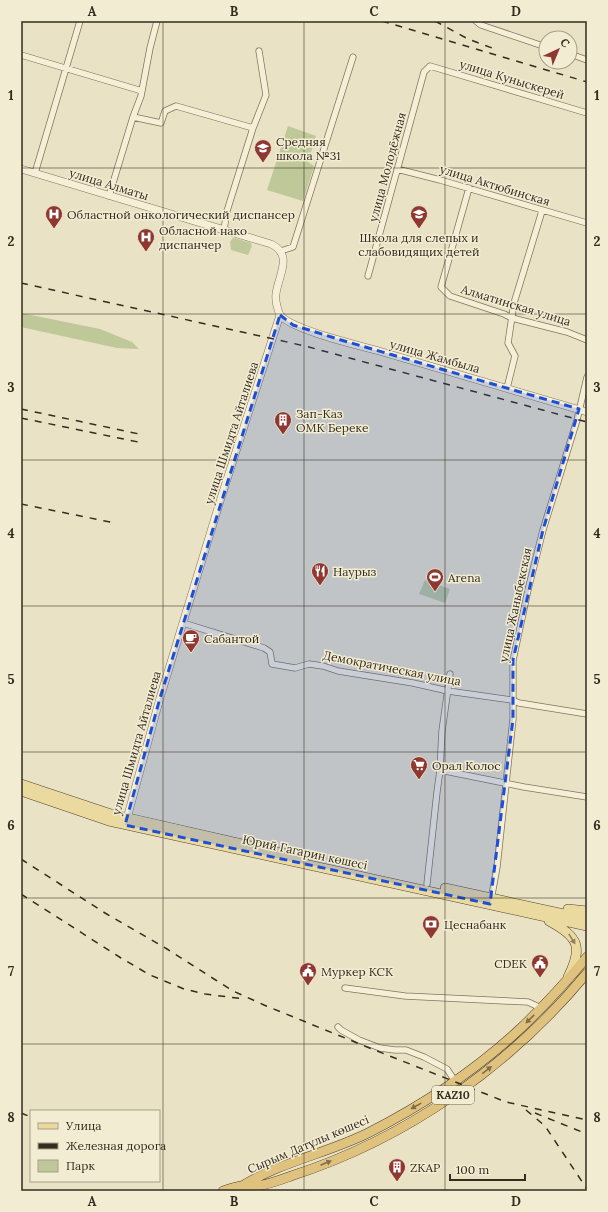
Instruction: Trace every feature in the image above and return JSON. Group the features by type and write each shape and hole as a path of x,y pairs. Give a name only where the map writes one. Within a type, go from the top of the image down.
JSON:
{"highway":[{"name":"Сырым Датұлы көшесі","path":"223,1191 241,1186 255,1178 368,1133 419,1105 482,1061 520,1029 587,957"},
{"name":"Сырым Датұлы көшесі","path":"241,1186 257,1186 290,1177 369,1145 395,1132 466,1086 521,1042 575,988 587,973"},
{"path":"566,980 575,988"},
{"path":"286,1166 290,1177"}],"main road":[{"name":"Юрий Гагарин көшесі","path":"21,784 126,822 491,901 535,907 587,919"},
{"name":"Юрий Гагарин көшесі","path":"21,791 109,821 126,822 427,884 541,916 587,926"},
{"path":"535,907 552,907 587,911"},
{"path":"541,916 565,930 572,938 576,946 576,958 566,980"}],"street":[{"path":"35,173 80,21"},
{"path":"109,196 142,91 157,21"},
{"path":"479,23 538,44"},
{"path":"224,230 227,211 266,95 258,52"},
{"path":"21,55 142,91"},
{"path":"280,251 293,247 353,57"},
{"name":"улица Куныскерей","path":"430,66 587,113"},
{"name":"улица Молодёжная","path":"368,276 424,72 430,66"},
{"path":"133,117 161,123 165,112 176,106 254,128"},
{"name":"улица Алматы","path":"21,169 271,244 277,247 280,251"},
{"name":"улица Актюбинская","path":"397,169 469,188 542,211 587,223"},
{"name":"Алматинская улица","path":"469,188 441,287 450,296 512,318 567,332 587,340"},
{"path":"507,388 515,356 508,343 514,303 542,211"},
{"name":"улица Шмидта Айталиева","path":"126,822 160,698 280,315 276,302 276,294 284,264 280,251"},
{"name":"улица Жамбыла","path":"280,315 283,319 293,325 587,412"},
{"name":"улица Жаныбекская","path":"491,901 497,865 513,719 513,660 528,590 587,378"},
{"name":"Демократическая улица","path":"183,623 264,648 270,652 272,664 295,668 309,664 322,666 338,671 448,691 512,700 519,703 587,714"},
{"path":"427,884 440,770 442,731 450,674"},
{"path":"440,770 506,783 587,796"},
{"path":"345,988 405,996 528,1002 541,1008"},
{"path":"338,1027 359,1040 380,1048 406,1050 424,1057 447,1069 455,1081"}],"highlighted area":[{"path":"280,315 293,325 579,409 543,530 513,660 513,719 490,904 125,825 160,698"}],"green space":[{"path":"288,126 316,136 308,162 314,166 303,201 267,190"},
{"path":"233,238 251,243 252,246 248,255 231,250 230,242"},
{"path":"21,313 100,329 132,342 139,349 117,348 21,327"},
{"name":"Arena","path":"425,580 450,589 445,603 419,594"}],"railway":[{"path":"382,21 587,82"},
{"path":"435,21 468,39 492,48"},
{"path":"21,283 305,346 587,422"},
{"path":"21,409 144,435"},
{"path":"21,418 143,443"},
{"path":"21,504 115,523"},
{"path":"21,859 105,913 167,949 233,991 372,1049 506,1102 587,1120"},
{"path":"21,894 150,975 184,989 205,994 244,999"},
{"path":"526,1110 545,1126 587,1189"},
{"path":"21,1113 30,1117"},
{"path":"535,1113 587,1134"}],"place":[{"name":"Средняя школа №31","path":"263,163"},
{"name":"Областной онкологический диспансер","path":"54,229"},
{"name":"Школа для слепых и слабовидящих детей","path":"419,229"},
{"name":"Обласной нако диспанчер","path":"146,252"},
{"name":"Зап-Каз ОМК Береке","path":"283,435"},
{"name":"Наурыз","path":"320,586"},
{"name":"Arena","path":"435,592"},
{"name":"Сабантой","path":"191,653"},
{"name":"Орал Колос","path":"419,780"},
{"name":"Цеснабанк","path":"431,939"},
{"name":"CDEK","path":"540,978"},
{"name":"Муркер КСК","path":"308,986"},
{"name":"ZKAP","path":"397,1182"}]}
